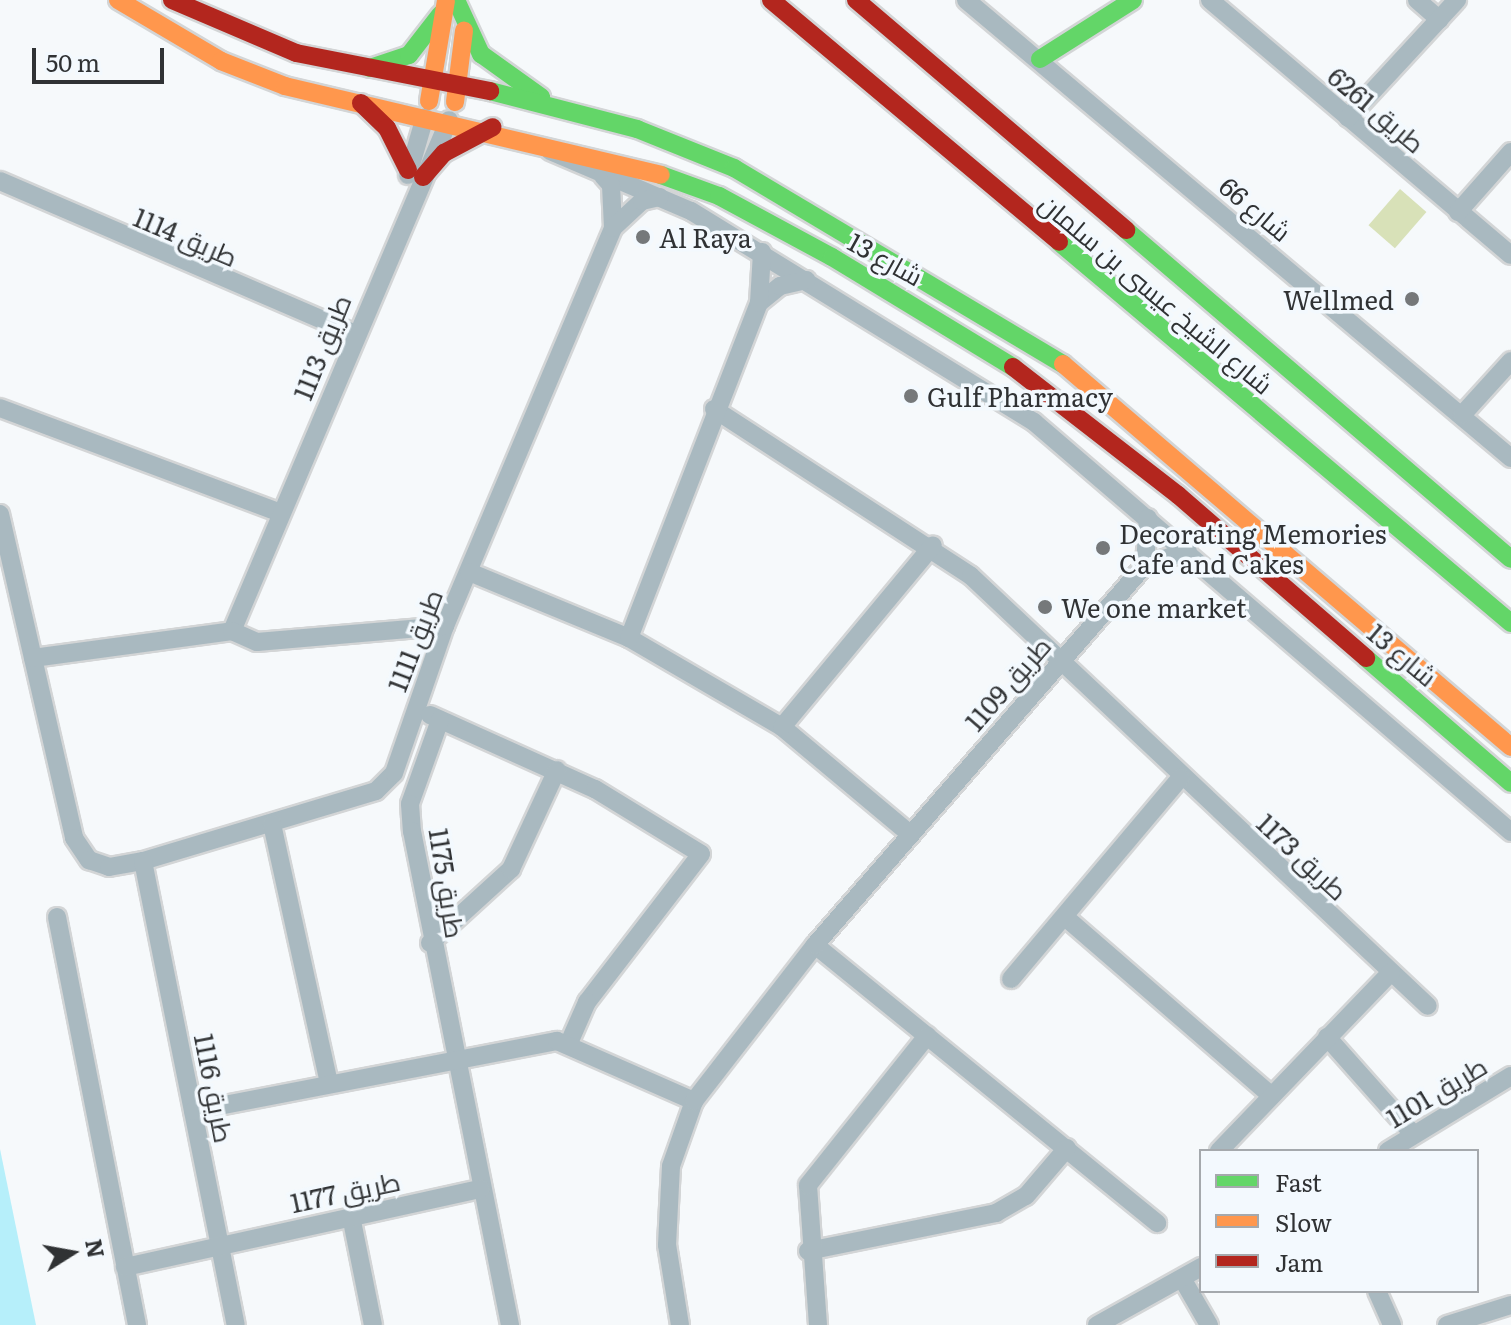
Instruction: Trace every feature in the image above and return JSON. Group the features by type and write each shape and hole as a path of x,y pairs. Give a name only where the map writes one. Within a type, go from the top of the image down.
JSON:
{"main road":[{"name":"شارع 13","path":"118,0 221,61 361,103 532,136 719,196 923,309 1030,378 1178,495 1511,783"},
{"name":"شارع 13","path":"172,0 232,30 362,69 551,103 734,168 1051,354 1347,599 1511,747"},
{"name":"شارع الشيخ عيسى بن سلمان","path":"771,0 1511,623"},
{"name":"شارع الشيخ عيسى بن سلمان","path":"856,0 1511,559"},
{"path":"1040,59 1133,0"},
{"path":"362,69 409,55 449,2"},
{"path":"449,2 464,31 481,54 551,103"},
{"path":"425,117 449,2"},
{"path":"449,120 459,88 464,31"},
{"path":"361,103 395,139 416,174 444,153 493,127"}],"street":[{"name":"شارع 66","path":"966,0 1040,59 1511,458"},
{"name":"طريق 6261","path":"1210,0 1511,255"},
{"path":"1417,0 1440,20"},
{"path":"1348,118 1457,0"},
{"name":"طريق 1113","path":"232,631 409,202 425,117"},
{"name":"طريق 1113","path":"416,174 449,120"},
{"path":"532,136 560,159 660,197 762,252 1034,422 1188,551 1511,832"},
{"path":"1458,212 1511,152"},
{"name":"طريق 1111","path":"603,176 611,185 613,228"},
{"name":"طريق 1114","path":"0,181 355,334"},
{"name":"طريق 1111","path":"33,658 74,838 89,860 109,867 143,861 376,791 394,773 445,626 613,228 642,201 660,197"},
{"path":"629,638 714,409 759,303 762,252"},
{"path":"759,303 780,286 806,280"},
{"path":"1462,415 1511,361"},
{"path":"0,408 281,513"},
{"name":"طريق 1173","path":"714,409 933,545 1057,664 1428,1006"},
{"path":"0,514 33,658 232,631 257,642 445,626"},
{"path":"1148,518 1145,565 1188,551"},
{"path":"782,727 933,545"},
{"name":"طريق 1109","path":"680,1325 667,1245 671,1166 694,1101 815,945 1145,565"},
{"path":"469,572 629,638 782,727 911,835"},
{"path":"416,709 557,770 701,854 587,1002 569,1043"},
{"name":"طريق 1175","path":"440,720 410,804 430,943 510,1325"},
{"path":"430,943 511,869 557,770"},
{"path":"1011,979 1180,778"},
{"path":"272,824 329,1084"},
{"name":"طريق 1116","path":"143,861 236,1325"},
{"path":"57,917 137,1325"},
{"path":"1065,917 1268,1093"},
{"path":"815,945 1157,1223"},
{"path":"1221,1149 1268,1093 1391,972"},
{"path":"818,1325 804,1203 814,1171 927,1036"},
{"path":"1327,1037 1413,1134"},
{"path":"193,1111 454,1058 569,1043 694,1101"},
{"name":"طريق 1101","path":"1391,1149 1511,1076"},
{"path":"808,1251 996,1213 1026,1196 1067,1148"},
{"name":"طريق 1177","path":"125,1267 481,1189"},
{"path":"351,1216 373,1325"},
{"path":"1097,1325 1199,1268"},
{"path":"1183,1280 1209,1325"},
{"path":"1378,1293 1392,1325"},
{"path":"1447,1325 1511,1305"}],"green space":[{"path":"1400,189 1426,212 1395,248 1369,225"}],"water":[{"path":"0,1149 36,1325 0,1325"}],"traffic: fast":[{"path":"456,0 481,54 541,97"},
{"path":"1040,59 1133,0"},
{"path":"370,68 409,55 440,15"},
{"path":"490,91 637,129 734,168 1063,364"},
{"path":"661,175 719,196 832,257 1013,367"},
{"path":"1126,230 1511,559"},
{"path":"1059,242 1511,623"},
{"path":"1366,658 1511,783"}],"traffic: slow":[{"path":"118,0 221,61 285,86 661,175"},
{"path":"429,101 446,0"},
{"path":"455,102 464,31"},
{"path":"1063,364 1511,747"}],"traffic: jam":[{"path":"172,0 296,53 490,91"},
{"path":"771,0 1059,242"},
{"path":"856,0 1126,230"},
{"path":"361,103 387,128 408,170"},
{"path":"423,177 444,153 493,127"},
{"path":"1013,367 1178,495 1366,658"}],"place":[{"name":"Al Raya","path":"643,237"},
{"name":"Wellmed","path":"1412,299"},
{"name":"Gulf Pharmacy","path":"911,396"},
{"name":"Decorating Memories Cafe and Cakes","path":"1103,548"},
{"name":"We one market","path":"1045,607"}]}
